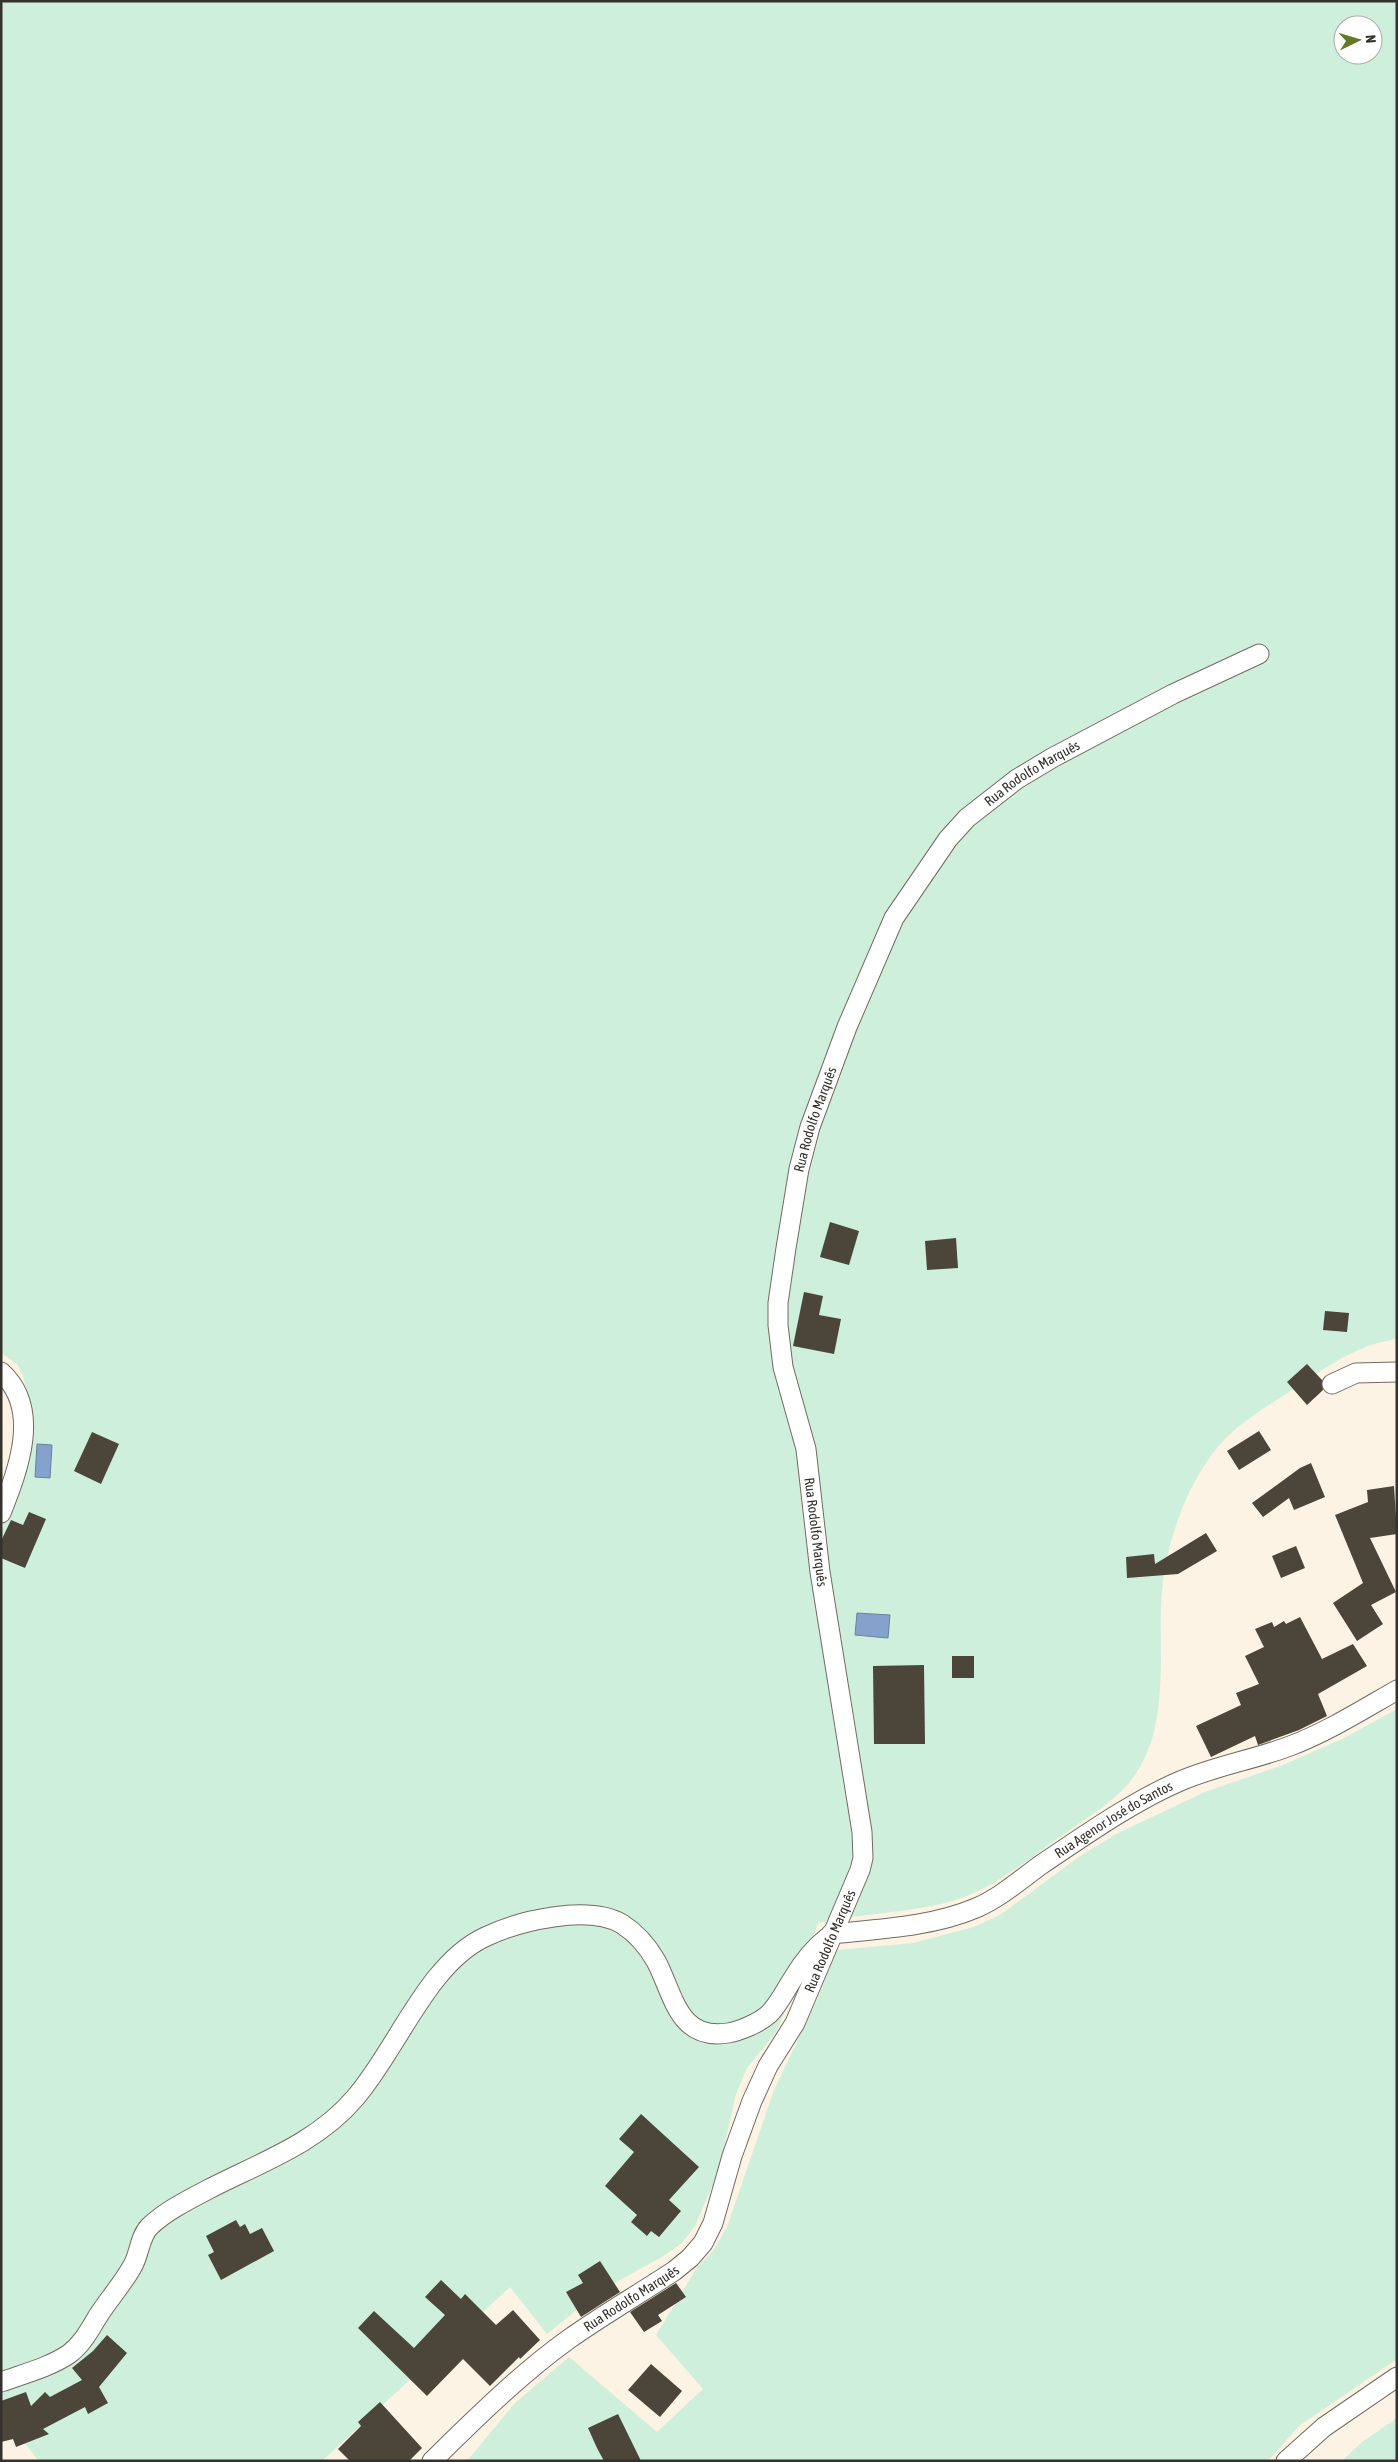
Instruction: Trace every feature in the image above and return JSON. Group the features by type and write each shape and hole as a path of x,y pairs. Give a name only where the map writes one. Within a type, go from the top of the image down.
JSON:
{"street":[{"name":"Rua Rodolfo Marquês","path":"432,2461 470,2424 550,2354 568,2340 674,2271 690,2258 703,2243 713,2223 732,2156 752,2101 768,2066 795,2023 831,1934 860,1870 863,1845 820,1572 806,1449 783,1367 778,1325 778,1303 800,1169 810,1127 847,1027 894,918 948,839 967,818 1017,779 1052,758 1173,694 1259,654"},
{"path":"1,1372 11,1381 19,1396 24,1432 12,1484 1,1513"},
{"path":"1332,1384 1356,1373 1397,1372"},
{"name":"Rua Agenor José do Santos","path":"831,1934 911,1925 949,1917 977,1908 1095,1830 1177,1782 1213,1768 1253,1759 1291,1746 1397,1690"},
{"path":"1,2382 46,2366 70,2353 85,2336 134,2265 147,2228 174,2208 304,2142 332,2123 356,2098 385,2060 444,1967 461,1952 482,1938 505,1928 573,1915 591,1915 620,1923 640,1939 656,1960 677,2008 687,2022 698,2031 710,2035 731,2032 768,2014 812,1951 831,1934"},
{"path":"1286,2461 1324,2427 1397,2377"}],"green space":[{"path":"1,1 1397,1 1397,1339 1367,1347 1338,1360 1263,1409 1227,1437 1202,1470 1182,1509 1164,1572 1161,1609 1160,1694 1156,1725 1152,1740 1139,1769 1122,1791 1021,1865 975,1893 926,1907 818,1923 797,1984 776,2032 747,2068 736,2094 718,2173 695,2226 682,2243 662,2257 600,2291 547,2334 510,2287 322,2461 39,2461 1,2413 1,1530 13,1505 31,1410 23,1376 17,1364 1,1353"},
{"path":"1397,1709 1397,2359 1299,2426 1268,2461 467,2461 515,2403 569,2357 657,2432 703,2389 656,2335 698,2266 713,2251 727,2227 774,2090 816,2002 837,1950 913,1943 974,1927 1000,1915 1080,1856 1116,1834 1205,1792 1283,1765 1344,1738"},
{"path":"1397,2418 1397,2461 1342,2461 1362,2442"}],"water":[{"path":"37,1444 52,1445 50,1478 35,1477"},
{"path":"857,1613 890,1615 888,1638 855,1635"}],"building":[{"path":"830,1222 859,1231 849,1265 820,1257"},
{"path":"956,1238 958,1268 927,1270 925,1241"},
{"path":"804,1292 823,1296 819,1315 841,1319 834,1354 793,1346"},
{"path":"1325,1311 1349,1313 1347,1332 1323,1330"},
{"path":"1307,1364 1322,1380 1323,1390 1307,1405 1287,1382"},
{"path":"1259,1431 1271,1450 1239,1470 1227,1451"},
{"path":"92,1432 119,1444 101,1484 74,1471"},
{"path":"1311,1463 1325,1497 1294,1510 1289,1498 1263,1517 1252,1503 1300,1468"},
{"path":"1394,1486 1397,1534 1370,1538 1396,1592 1371,1605 1383,1624 1357,1641 1333,1603 1363,1583 1335,1515 1368,1502 1367,1490"},
{"path":"29,1512 46,1519 25,1568 1,1558 1,1541 11,1520 23,1525"},
{"path":"1206,1533 1217,1551 1178,1574 1127,1578 1126,1557 1154,1554 1155,1564"},
{"path":"1296,1546 1305,1568 1281,1578 1272,1556"},
{"path":"1300,1617 1322,1659 1353,1644 1367,1666 1318,1694 1327,1716 1299,1730 1258,1745 1255,1736 1211,1757 1196,1726 1241,1705 1236,1693 1259,1684 1245,1656 1264,1647 1255,1629 1272,1622 1274,1627 1284,1621 1286,1624"},
{"path":"952,1656 974,1656 974,1678 952,1678"},
{"path":"924,1665 925,1744 874,1744 873,1666"},
{"path":"641,2114 699,2167 669,2200 681,2211 659,2237 651,2231 647,2236 631,2222 637,2215 605,2186 634,2152 619,2139"},
{"path":"236,2220 240,2227 245,2224 250,2234 262,2228 274,2251 221,2280 208,2255 214,2252 206,2236"},
{"path":"600,2261 620,2292 581,2317 566,2292 583,2283 578,2275"},
{"path":"441,2280 461,2299 465,2294 496,2325 513,2310 540,2340 520,2359 519,2357 490,2386 463,2359 427,2396 358,2328 374,2311 414,2348 445,2315 425,2297"},
{"path":"676,2283 686,2297 658,2315 662,2321 644,2332 630,2312"},
{"path":"107,2335 127,2353 99,2387 108,2403 88,2414 85,2407 43,2429 49,2434 16,2447 13,2439 1,2442 1,2401 26,2392 31,2406 45,2392 50,2397 82,2380 72,2368 93,2351"},
{"path":"651,2364 682,2391 660,2417 628,2390"},
{"path":"380,2402 422,2448 409,2461 350,2461 338,2449 361,2426 358,2422"},
{"path":"618,2414 641,2461 604,2461 597,2448 588,2428"}]}
